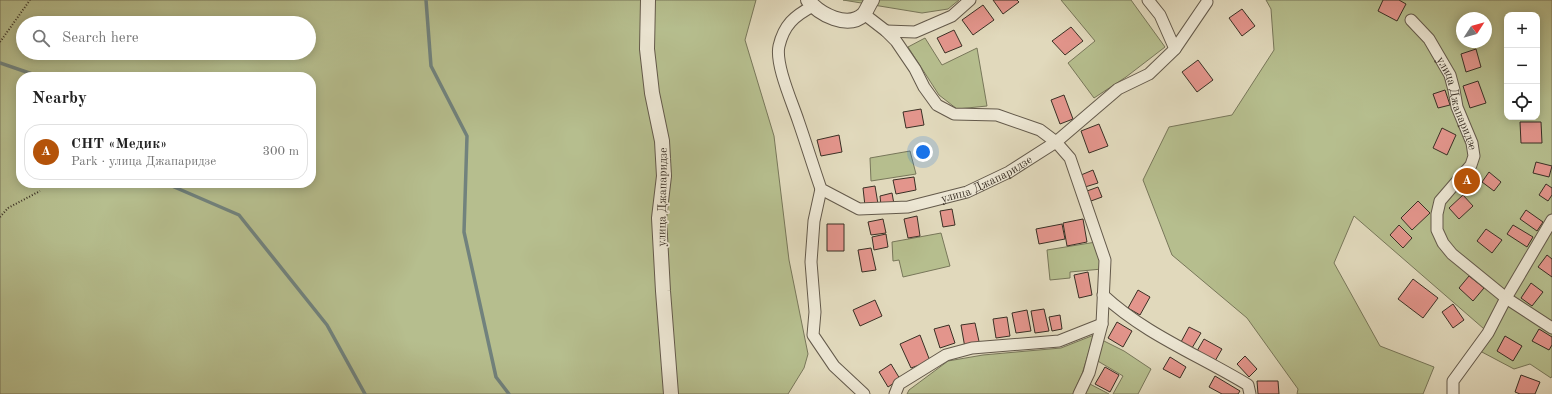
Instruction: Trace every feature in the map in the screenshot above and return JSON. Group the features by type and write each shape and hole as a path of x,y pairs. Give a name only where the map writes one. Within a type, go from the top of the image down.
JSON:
{"street":[{"name":"улица Джапаридзе","path":"648,0 648,56 652,93 662,141 664,176 659,218 671,394"},
{"path":"864,394 834,366 814,335 811,262 814,221 821,189 781,72 779,48 789,23 810,3 836,20 854,20 864,14 872,0"},
{"path":"886,31 915,32 952,16 970,0"},
{"path":"1148,0 1160,15 1175,49"},
{"name":"улица Джапаридзе","path":"821,189 859,209 908,207 967,192 1009,172 1056,142 1118,89 1149,74 1175,49 1207,2"},
{"path":"864,14 896,41 915,69 924,87 937,105 954,114 997,115 1040,130 1056,142 1070,158 1105,260 1102,324 1089,373 1079,394"},
{"name":"улица Джапаридзе","path":"1411,20 1428,39 1450,75 1457,108 1472,143 1474,156 1471,165 1440,201 1437,214 1437,230 1443,243 1452,254 1506,298 1552,328"},
{"path":"1453,394 1453,381 1488,333 1506,298 1552,220"},
{"path":"1103,296 1119,310 1154,334 1248,385 1250,394"},
{"path":"895,394 899,384 946,355 972,348 1059,341 1102,324"}],"path":[{"path":"19,16 30,0"},
{"path":"0,42 16,20"},
{"path":"0,217 8,208 40,191"}],"green space":[{"path":"0,0 756,0 745,40 774,136 789,260 808,354 804,368 788,394 0,394"},
{"path":"843,0 959,0 948,9 922,13"},
{"path":"1061,0 1131,0 1165,47 1126,77 1094,98 1068,63 1095,41"},
{"path":"1266,0 1552,0 1551,378 1530,364 1514,369 1480,351 1491,335 1354,216 1334,263 1380,346 1434,367 1423,394 1297,394 1298,389 1247,318 1172,255 1143,180 1169,127 1232,115 1274,50 1271,9"},
{"path":"925,38 942,65 977,48 987,106 957,109 939,95 908,47"},
{"path":"910,151 916,174 871,181 870,158"},
{"path":"941,233 950,266 903,277 899,260 893,261 892,242"},
{"path":"1096,242 1102,269 1070,272 1070,278 1050,280 1047,250"},
{"path":"1094,335 1082,374 1073,394 907,394 909,390 948,361 983,355 1061,348"},
{"path":"1102,340 1124,351 1151,369 1138,394 1113,394 1123,376 1096,360"},
{"path":"1088,383 1109,394 1082,394"}],"building":[{"path":"993,0 1017,0 1019,2 1003,14"},
{"path":"1383,0 1399,0 1406,4 1397,21 1378,11"},
{"path":"983,5 994,20 973,35 962,20"},
{"path":"1242,9 1255,26 1242,36 1229,18"},
{"path":"1071,27 1083,41 1065,55 1052,41"},
{"path":"954,30 962,46 945,53 937,38"},
{"path":"1476,49 1481,67 1466,72 1461,54"},
{"path":"1198,60 1213,80 1197,92 1182,72"},
{"path":"1478,81 1486,103 1470,108 1463,86"},
{"path":"1445,90 1450,105 1438,108 1433,94"},
{"path":"1064,95 1073,119 1060,124 1051,100"},
{"path":"921,109 924,125 906,128 903,112"},
{"path":"1520,122 1541,122 1542,143 1521,143"},
{"path":"1099,124 1108,146 1089,153 1081,131"},
{"path":"1442,128 1456,135 1447,155 1433,148"},
{"path":"839,135 842,152 821,156 817,140"},
{"path":"1536,162 1552,166 1549,177 1533,173"},
{"path":"1093,170 1098,183 1085,187 1081,175"},
{"path":"1489,172 1501,182 1494,191 1482,182"},
{"path":"914,177 916,190 896,194 893,180"},
{"path":"1546,184 1552,188 1552,195 1548,201 1539,195"},
{"path":"875,186 878,204 865,206 863,188"},
{"path":"1098,187 1102,197 1091,201 1087,191"},
{"path":"892,193 894,204 881,206 880,196"},
{"path":"1463,195 1473,206 1459,219 1449,208"},
{"path":"1418,201 1430,213 1412,230 1401,218"},
{"path":"952,209 955,225 943,227 940,211"},
{"path":"1526,210 1543,222 1537,231 1520,219"},
{"path":"917,216 920,236 908,238 904,219"},
{"path":"883,219 886,233 871,235 868,222"},
{"path":"1083,219 1087,242 1067,246 1063,223"},
{"path":"827,224 844,224 844,251 827,251"},
{"path":"1062,224 1065,239 1039,244 1036,229"},
{"path":"1399,225 1412,238 1403,248 1390,235"},
{"path":"1513,225 1533,237 1527,247 1507,234"},
{"path":"1486,229 1502,240 1492,253 1477,241"},
{"path":"886,234 888,247 874,250 872,237"},
{"path":"871,248 876,270 862,272 858,250"},
{"path":"1547,255 1552,259 1552,277 1538,267"},
{"path":"1088,272 1092,295 1079,298 1074,275"},
{"path":"1469,276 1484,288 1473,301 1459,288"},
{"path":"1413,279 1438,298 1423,318 1398,299"},
{"path":"1531,283 1543,292 1532,306 1521,298"},
{"path":"1138,290 1150,297 1140,315 1128,308"},
{"path":"875,300 882,316 860,326 853,310"},
{"path":"1453,304 1464,320 1453,328 1442,312"},
{"path":"1044,309 1049,331 1035,333 1031,311"},
{"path":"1027,310 1031,331 1016,333 1012,313"},
{"path":"1060,315 1062,329 1052,331 1049,317"},
{"path":"1007,317 1010,336 996,338 993,319"},
{"path":"1117,322 1132,331 1123,347 1108,338"},
{"path":"975,323 980,346 965,348 961,325"},
{"path":"949,325 955,343 940,348 934,329"},
{"path":"1189,327 1201,333 1192,348 1181,342"},
{"path":"1539,329 1552,337 1552,345 1549,350 1532,341"},
{"path":"920,335 930,361 911,368 900,344"},
{"path":"1505,336 1522,346 1513,361 1497,351"},
{"path":"1204,339 1222,349 1215,361 1197,351"},
{"path":"1245,356 1257,369 1249,377 1237,364"},
{"path":"1170,357 1186,367 1180,378 1163,369"},
{"path":"891,364 900,379 888,387 879,372"},
{"path":"1105,367 1119,375 1110,392 1095,384"},
{"path":"1521,375 1540,382 1535,394 1520,394 1515,392"},
{"path":"1215,376 1240,391 1238,394 1222,394 1209,387"},
{"path":"1257,381 1278,381 1279,394 1258,394"}],"waterway":[{"path":"426,0 431,66 467,136 464,232 496,377 509,394"},
{"path":"0,63 26,72"},
{"path":"177,188 239,215 327,325 365,394"}],"place":[{"name":"СНТ «Медик»","path":"1467,181"}]}
